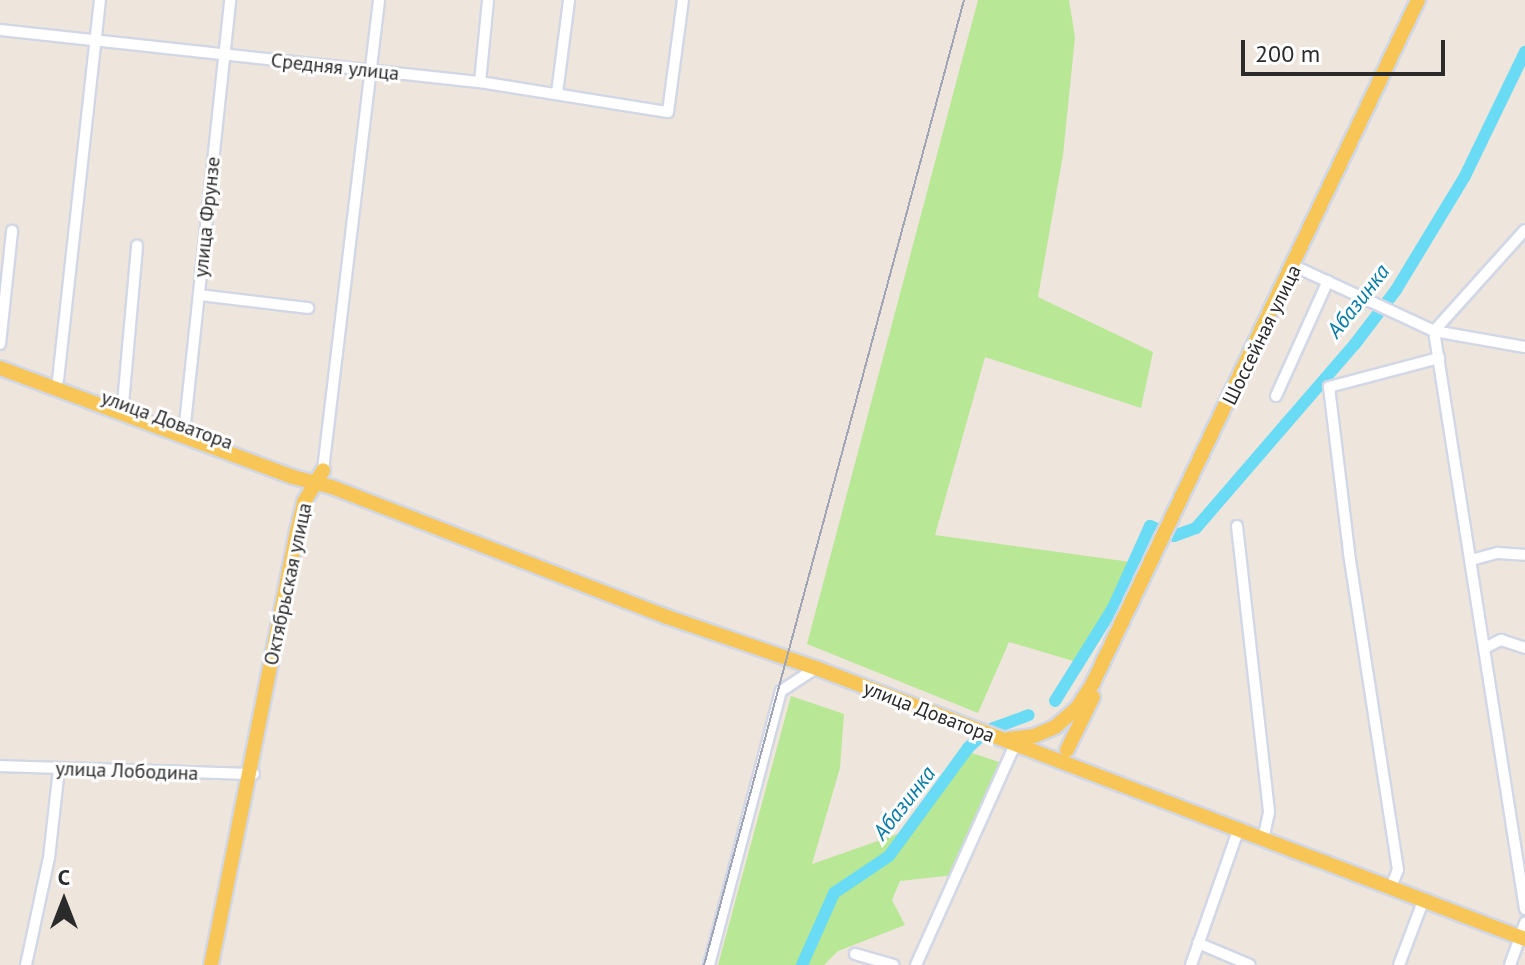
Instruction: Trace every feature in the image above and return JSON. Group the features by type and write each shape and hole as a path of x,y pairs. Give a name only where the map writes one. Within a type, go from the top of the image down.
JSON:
{"main road":[{"name":"Шоссейная улица","path":"1055,727 1077,708 1100,669 1420,0"},
{"name":"улица Доватора","path":"0,359 185,430"},
{"name":"улица Доватора","path":"0,368 185,430 320,480 552,574 816,668 1015,745 1062,755 1079,769 1238,831 1523,933"},
{"name":"Октябрьская улица","path":"214,965 305,518 320,480"},
{"name":"Шоссейная улица","path":"1062,755 1096,690 1100,669"},
{"path":"997,737 1055,727 1051,745 1062,755"}],"street":[{"path":"58,380 100,0"},
{"name":"улица Фрунзе","path":"185,430 230,0"},
{"path":"320,480 379,0"},
{"path":"480,82 488,0"},
{"path":"557,93 569,0"},
{"name":"Средняя улица","path":"0,30 480,82 668,112 683,0"},
{"path":"1434,331 1525,230"},
{"path":"0,344 12,231"},
{"path":"123,404 137,246"},
{"path":"1294,266 1434,331 1525,347"},
{"path":"1276,396 1328,281"},
{"path":"199,295 308,308"},
{"path":"1434,331 1525,909"},
{"path":"1391,887 1398,870 1349,552 1329,387 1439,358"},
{"path":"1237,526 1269,812 1263,840"},
{"path":"1471,560 1498,553 1525,555"},
{"path":"1485,648 1501,640 1525,648"},
{"path":"709,965 781,691 816,668"},
{"path":"916,965 1015,745"},
{"name":"улица Лободина","path":"0,766 251,774"},
{"path":"26,965 49,858 59,769"},
{"path":"1191,965 1238,831"},
{"path":"1399,965 1424,899"},
{"path":"1510,965 1523,933"},
{"path":"1198,943 1250,965"},
{"path":"855,954 893,965"}],"green space":[{"path":"978,0 1069,0 1075,37 1063,155 1038,297 1153,352 1141,408 985,357 935,535 1131,562 1080,663 1009,642 978,713 807,644"},
{"path":"791,696 844,714 840,768 812,864 898,834 938,784 960,749 1002,763 954,875 900,881 892,900 905,925 838,951 824,965 718,965"}],"waterway":[{"name":"Абазинка","path":"1174,536 1196,528 1355,344 1396,290 1465,176 1525,52"},
{"name":"Абазинка","path":"1055,701 1113,608 1150,526 1155,528"},
{"name":"Абазинка","path":"991,729 1029,715"},
{"name":"Абазинка","path":"802,965 834,893 889,856 968,748 980,737"}],"railway":[{"path":"704,965 964,0"}]}
